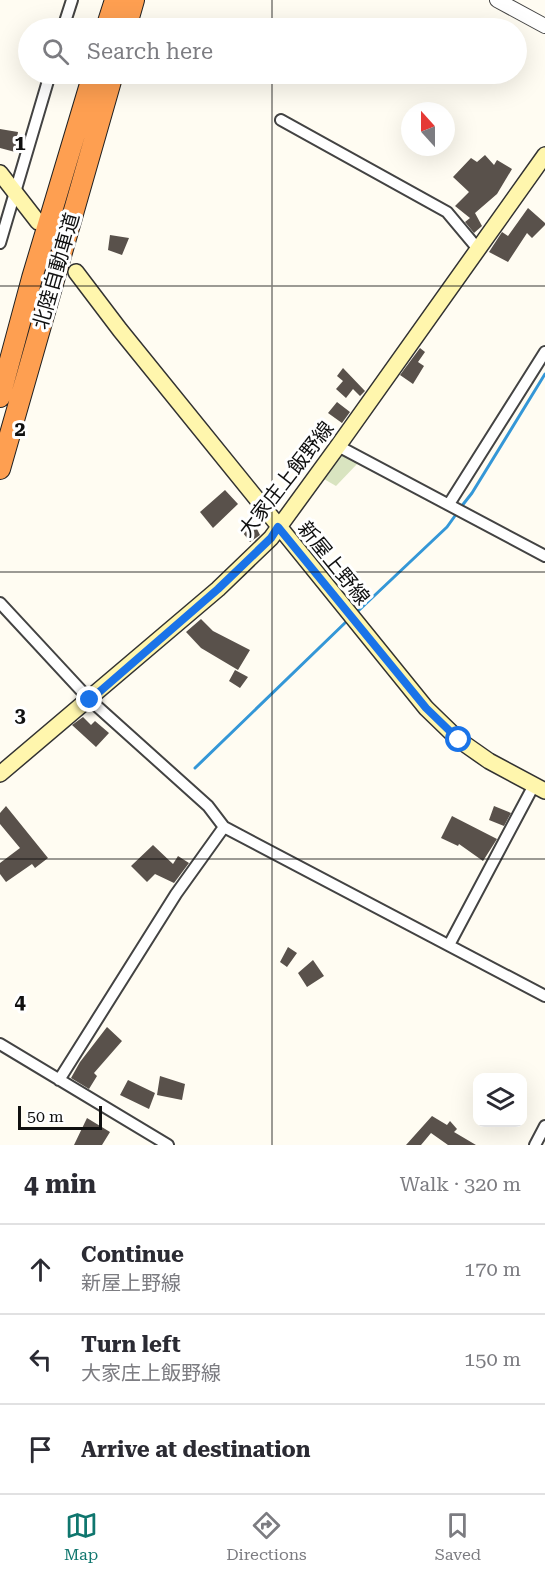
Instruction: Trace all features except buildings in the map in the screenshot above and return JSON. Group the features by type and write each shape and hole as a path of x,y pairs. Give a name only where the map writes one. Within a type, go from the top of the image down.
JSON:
{"highway":[{"path":"109,18 115,0"},
{"path":"129,18 134,0"},
{"name":"北陸自動車道","path":"0,397 32,278 90,84"},
{"name":"北陸自動車道","path":"0,469 110,84"}],"main road":[{"name":"大家庄上飯野線","path":"0,774 90,700 218,589 271,538 545,155"},
{"path":"0,173 38,222"},
{"name":"新屋上野線","path":"76,272 127,340 426,708 459,740 489,761 539,788"}],"street":[{"path":"66,18 72,0"},
{"path":"497,0 545,26"},
{"path":"0,243 47,84"},
{"path":"281,120 447,212 478,249"},
{"path":"449,504 545,352"},
{"path":"338,446 545,556"},
{"path":"0,603 90,700 208,806 224,826 545,996"},
{"path":"449,945 539,788"},
{"path":"59,1080 176,894 224,826"},
{"path":"0,1044 168,1145"},
{"path":"534,1145 545,1126"}],"green space":[{"path":"342,454 358,463 336,486 324,479"}],"waterway":[{"path":"461,507 472,493 545,374"},
{"path":"356,613 447,527 457,513"},
{"path":"195,768 348,620"}],"route":[{"path":"90,700 218,589 271,538 278,527 426,708 459,740"}]}
